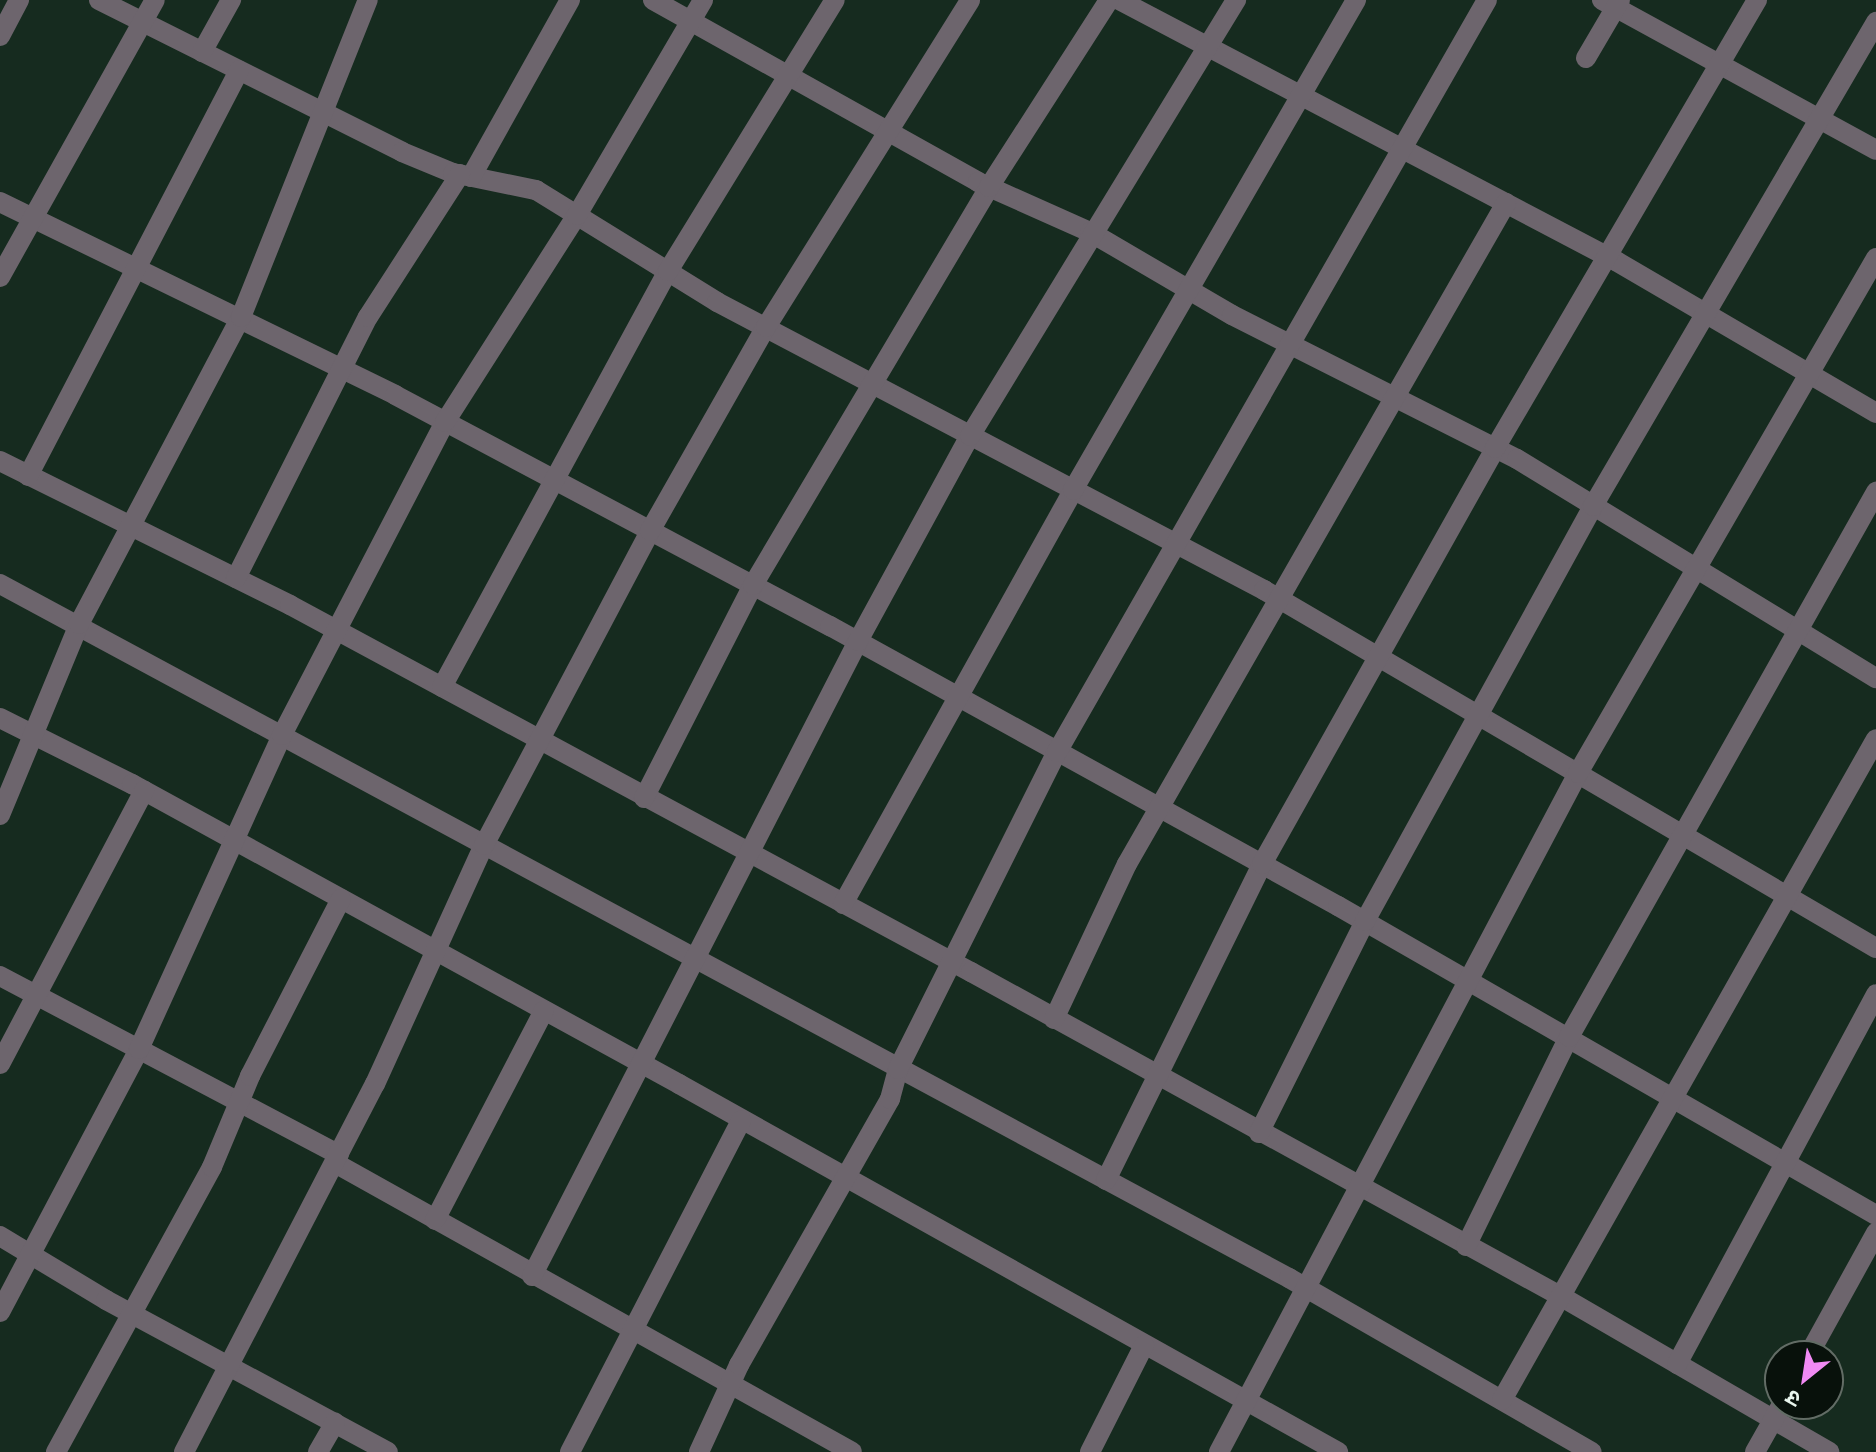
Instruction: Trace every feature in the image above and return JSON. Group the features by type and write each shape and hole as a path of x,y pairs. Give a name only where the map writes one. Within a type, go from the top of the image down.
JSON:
{"street":[{"path":"0,36 19,0"},
{"path":"99,0 325,114 466,176 536,190 766,327 1276,598 1876,948"},
{"path":"0,277 155,0"},
{"path":"202,52 231,0"},
{"path":"0,815 79,624 241,317 325,114 368,0"},
{"path":"236,578 345,370 368,317 466,176 570,0"},
{"path":"653,0 989,187 1090,232 1289,344 1495,448 1876,678"},
{"path":"0,1312 139,1049 282,735 445,422 577,215 703,0"},
{"path":"442,687 551,479 668,271 835,0"},
{"path":"184,1452 337,1159 484,845 650,531 766,327 970,0"},
{"path":"644,798 753,585 989,187 1109,0"},
{"path":"1119,0 1608,257 1876,413"},
{"path":"532,1276 644,1065 693,958 858,641 970,436 1090,232 1210,48 1236,0"},
{"path":"843,904 1073,490 1356,0"},
{"path":"699,1452 730,1385 890,1099 898,1069 1057,752 1173,542 1404,149 1487,0"},
{"path":"1106,1180 1160,1078 1262,864 1495,448 1757,0"},
{"path":"1586,58 1613,3 1876,150"},
{"path":"1259,1133 1365,921 1593,506 1876,22"},
{"path":"28,476 134,266 239,71"},
{"path":"0,202 345,370 858,641 1365,921 1787,1161 1876,1215"},
{"path":"1054,1019 1159,808 1391,395 1506,203"},
{"path":"1219,1452 1578,773 1876,258"},
{"path":"0,461 335,629 950,961 1360,1189 1562,1297 1677,1364 1764,1406"},
{"path":"1466,1246 1569,1037 1683,833 1801,632 1876,492"},
{"path":"0,584 1305,1288 1592,1452"},
{"path":"0,718 144,791 644,1065 1338,1452"},
{"path":"1502,1400 1876,739"},
{"path":"0,1064 144,791"},
{"path":"56,1452 212,1167 239,1102 341,899"},
{"path":"0,976 239,1102 532,1276 852,1452"},
{"path":"1677,1364 1876,994"},
{"path":"435,1220 544,1011"},
{"path":"570,1452 629,1330 741,1120"},
{"path":"1817,1340 1876,1233"},
{"path":"0,1236 132,1314 388,1452"},
{"path":"1090,1452 1144,1345"},
{"path":"1755,1452 1773,1420"},
{"path":"1787,1420 1829,1452"},
{"path":"318,1452 335,1423"}]}
